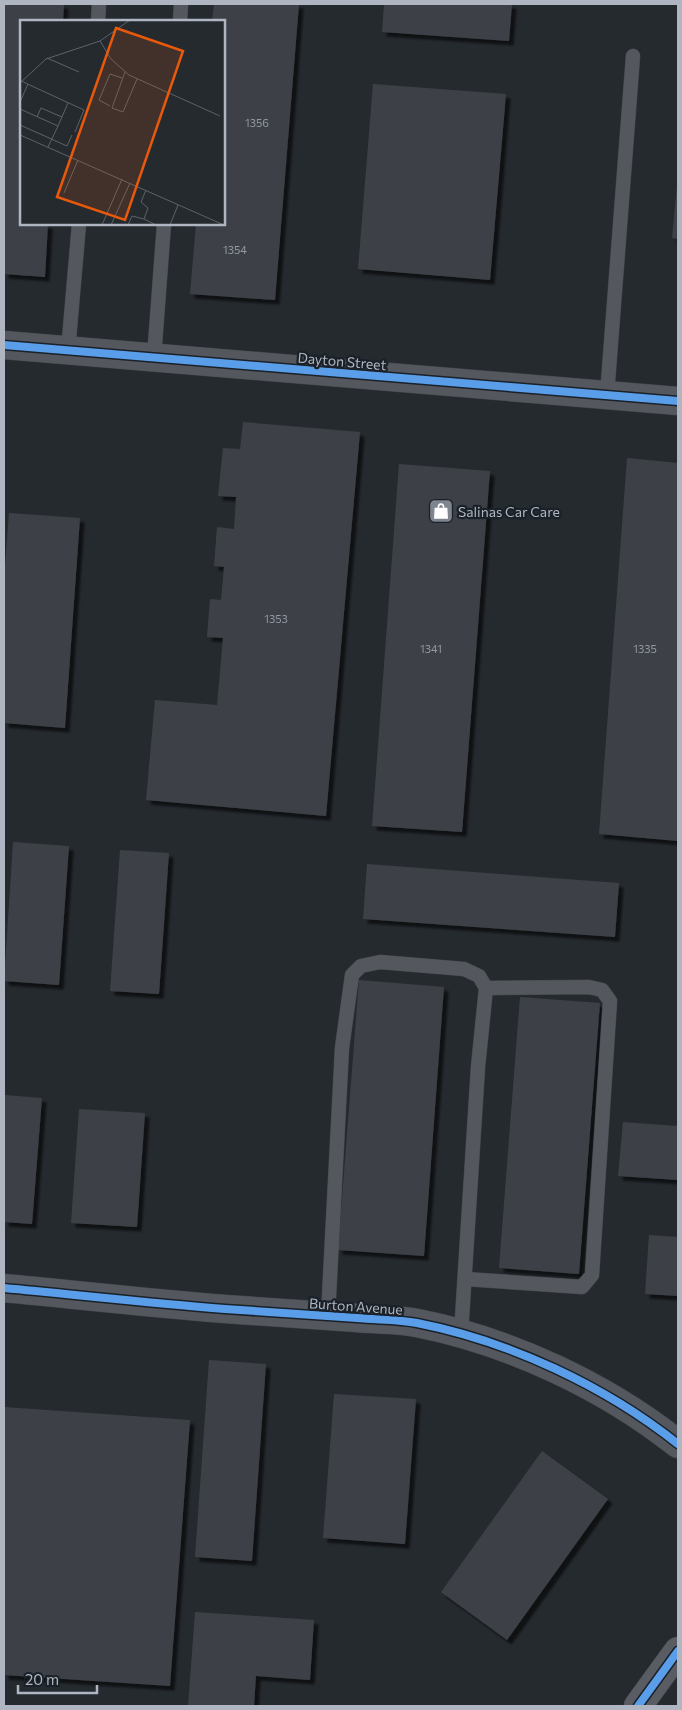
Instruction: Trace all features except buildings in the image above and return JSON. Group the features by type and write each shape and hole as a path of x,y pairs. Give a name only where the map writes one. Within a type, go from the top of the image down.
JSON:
{"street":[{"name":"Dayton Street","path":"4,345 678,401"},
{"name":"Burton Avenue","path":"4,1288 416,1323 461,1334 506,1349 549,1367 592,1388 632,1412 678,1444"},
{"path":"638,1706 678,1651"}],"lane":[{"path":"98,20 99,4"},
{"path":"180,20 181,4"},
{"path":"607,395 633,56"},
{"path":"68,350 79,225"},
{"path":"154,358 164,225"},
{"path":"328,1316 342,1048 352,975 361,966 380,962 464,969 479,976 486,988 478,1067 461,1334"},
{"path":"464,1279 582,1287 592,1275 610,1001 602,990 589,987 486,988"}],"cycle path":[{"path":"4,345 678,401"},
{"path":"4,1288 225,1309 402,1321 452,1331 486,1341 555,1368 619,1403 678,1444"},
{"path":"638,1706 678,1651"}],"place":[{"name":"Salinas Car Care","path":"441,511"}]}
